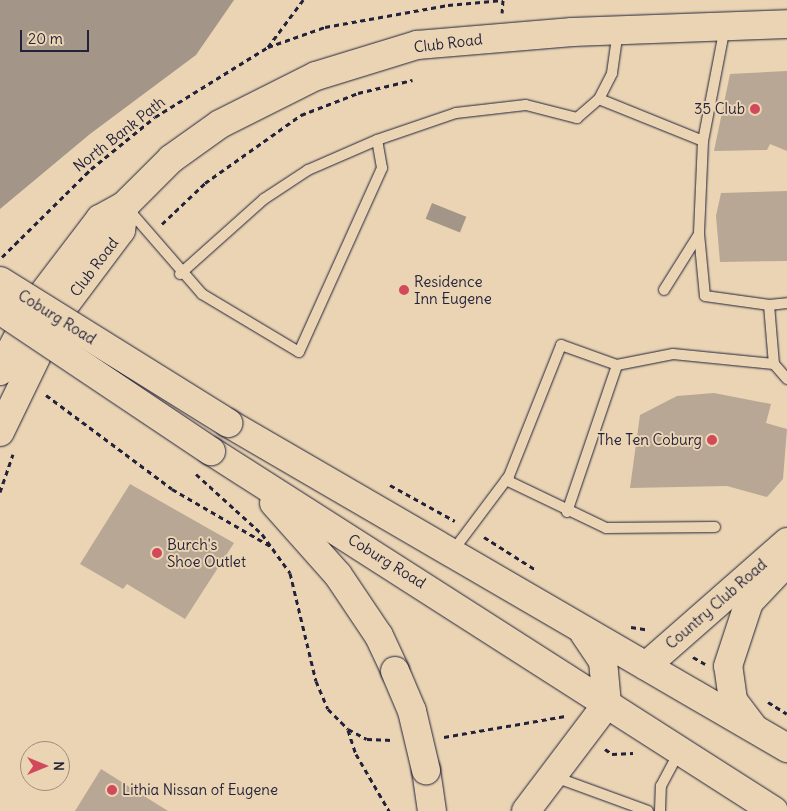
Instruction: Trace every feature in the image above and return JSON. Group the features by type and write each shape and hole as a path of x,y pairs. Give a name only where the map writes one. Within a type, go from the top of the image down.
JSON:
{"main road":[{"name":"Club Road","path":"0,371 36,303 100,218 125,205 171,159 220,124 316,76 417,45 501,37 618,30 787,24"},
{"name":"Club Road","path":"0,432 55,318 121,230 125,205"},
{"name":"Coburg Road","path":"0,281 228,423 450,555 576,625 787,748"},
{"name":"Coburg Road","path":"0,310 211,451 256,484 374,552 774,811"},
{"path":"256,484 338,575 379,636 412,711 426,770 432,811"},
{"name":"Country Club Road","path":"646,666 787,542"},
{"path":"753,727 733,700 728,666 749,602 787,562"},
{"path":"526,811 607,704 608,677 602,657 576,625"}],"lane":[{"path":"725,26 703,141 699,234 705,296 769,305 787,303"},
{"path":"180,274 264,199 308,170 377,140 456,113 526,105 577,118 598,99 612,73 618,30"},
{"path":"598,99 703,141"},
{"path":"125,205 180,274 202,294 300,352 382,168 377,140"},
{"path":"664,290 699,234"},
{"path":"769,305 774,364 787,379"},
{"path":"450,555 506,480 561,345 617,365 673,354 774,364"},
{"path":"567,512 617,365"},
{"path":"506,480 567,512 606,528 715,527"},
{"path":"660,811 661,786 680,751"},
{"path":"551,776 648,811"}],"path":[{"name":"North Bank Path","path":"0,259 91,169 154,117 268,48 303,0"},
{"path":"268,48 325,27 503,0 501,37"},
{"path":"43,393 172,489 274,548"},
{"path":"196,474 274,548 290,573 316,681 328,709 348,729 367,739 398,740"},
{"path":"434,737 565,717"},
{"path":"348,729 356,754 389,811"}],"shaded area":[{"path":"0,0 234,0 196,55 90,134 0,209"},
{"path":"432,203 466,217 460,233 426,219"}],"building":[{"name":"35 Club","path":"787,71 787,151 770,144 767,150 714,151 730,74"},
{"path":"787,191 787,261 720,262 716,216 721,193"},
{"name":"The Ten Coburg","path":"714,393 771,404 766,423 787,429 783,479 767,497 727,486 630,488 640,415 677,396"},
{"name":"Burch's Shoe Outlet","path":"130,484 234,543 185,619 127,584 123,589 80,564"},
{"name":"Lithia Nissan of Eugene","path":"101,769 168,811 75,811"}],"place":[{"name":"35 Club","path":"755,109"},
{"name":"Residence Inn Eugene","path":"404,290"},
{"name":"The Ten Coburg","path":"712,440"},
{"name":"Burch's Shoe Outlet","path":"157,553"},
{"name":"Lithia Nissan of Eugene","path":"112,790"}]}
